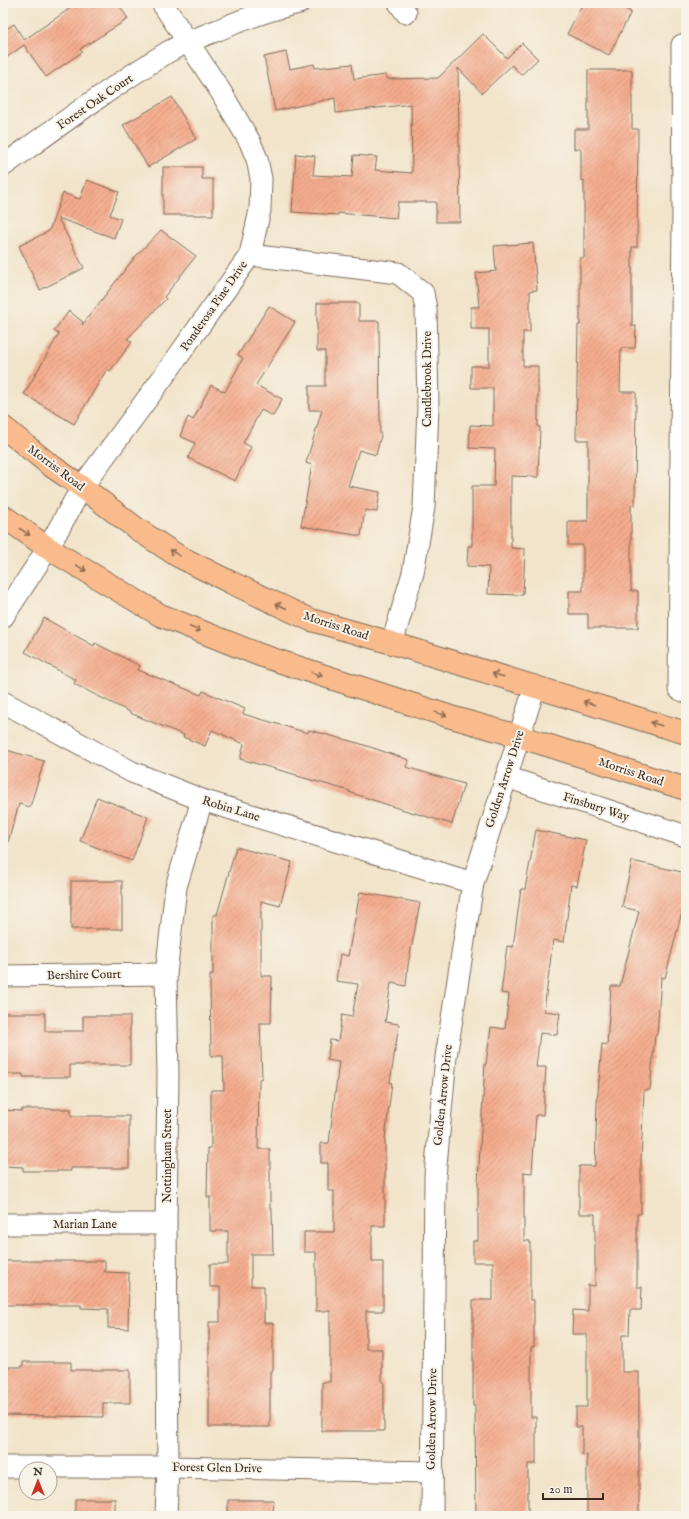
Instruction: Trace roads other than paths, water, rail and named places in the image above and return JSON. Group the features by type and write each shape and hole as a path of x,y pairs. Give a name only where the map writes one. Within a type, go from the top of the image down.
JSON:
{"main road":[{"name":"Morriss Road","path":"3,427 50,465 82,487 137,529 178,556 311,620 535,686 686,733"},
{"name":"Morriss Road","path":"3,516 48,548 160,615 260,655 451,717 518,736 686,789"}],"street":[{"name":"Ponderosa Pine Drive","path":"3,617 48,548 82,487 164,376 250,254 260,210 261,179 258,159 236,117 189,42 162,3"},
{"name":"Forest Oak Court","path":"3,166 82,109 170,52 189,42 237,22 299,3"},
{"path":"682,690 682,45 686,46"},
{"name":"Candlebrook Drive","path":"250,254 398,272 423,292 426,309 428,407 424,507 413,572 392,643"},
{"name":"Golden Arrow Drive","path":"432,1516 436,1168 446,1057 473,883 518,736 535,686"},
{"name":"Robin Lane","path":"3,702 132,772 202,800 473,883"},
{"name":"Finsbury Way","path":"506,777 686,836"},
{"name":"Nottingham Street","path":"166,1516 168,1467 166,1224 168,1074 166,974 176,887 202,800"},
{"name":"Bershire Court","path":"3,976 166,974"},
{"name":"Marian Lane","path":"3,1224 166,1224"},
{"name":"Forest Glen Drive","path":"3,1467 168,1467 432,1472"}]}
